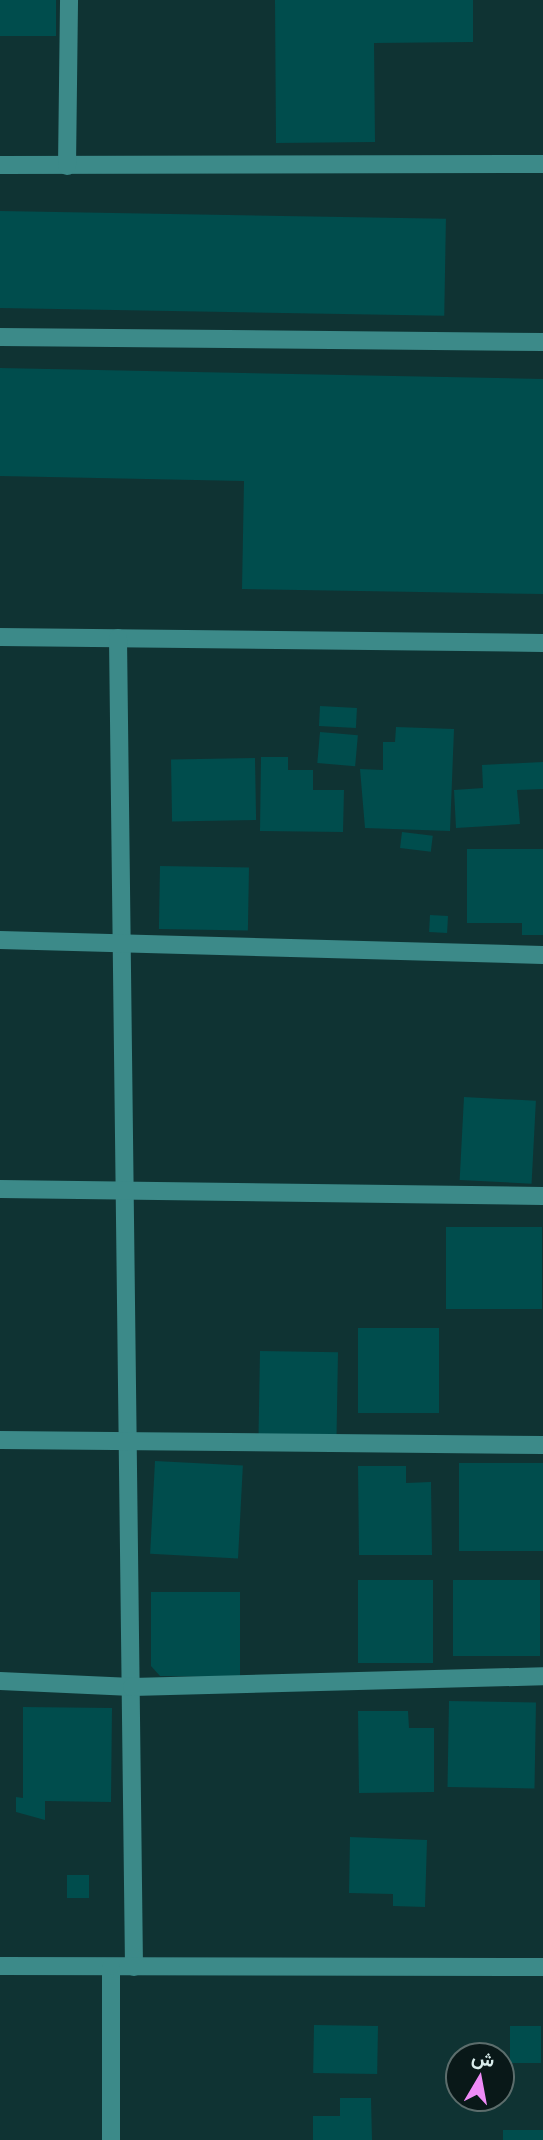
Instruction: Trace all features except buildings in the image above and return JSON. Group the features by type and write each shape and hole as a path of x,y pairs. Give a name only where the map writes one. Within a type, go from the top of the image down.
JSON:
{"street":[{"path":"67,166 69,0"},
{"path":"0,165 543,164"},
{"path":"0,337 543,342"},
{"path":"0,637 543,643"},
{"path":"118,638 131,1443 134,1967"},
{"path":"0,940 543,955"},
{"path":"0,1189 543,1195"},
{"path":"0,1440 543,1445"},
{"path":"0,1681 132,1687 543,1676"},
{"path":"0,1966 543,1968"},
{"path":"111,1967 111,2140"}]}
